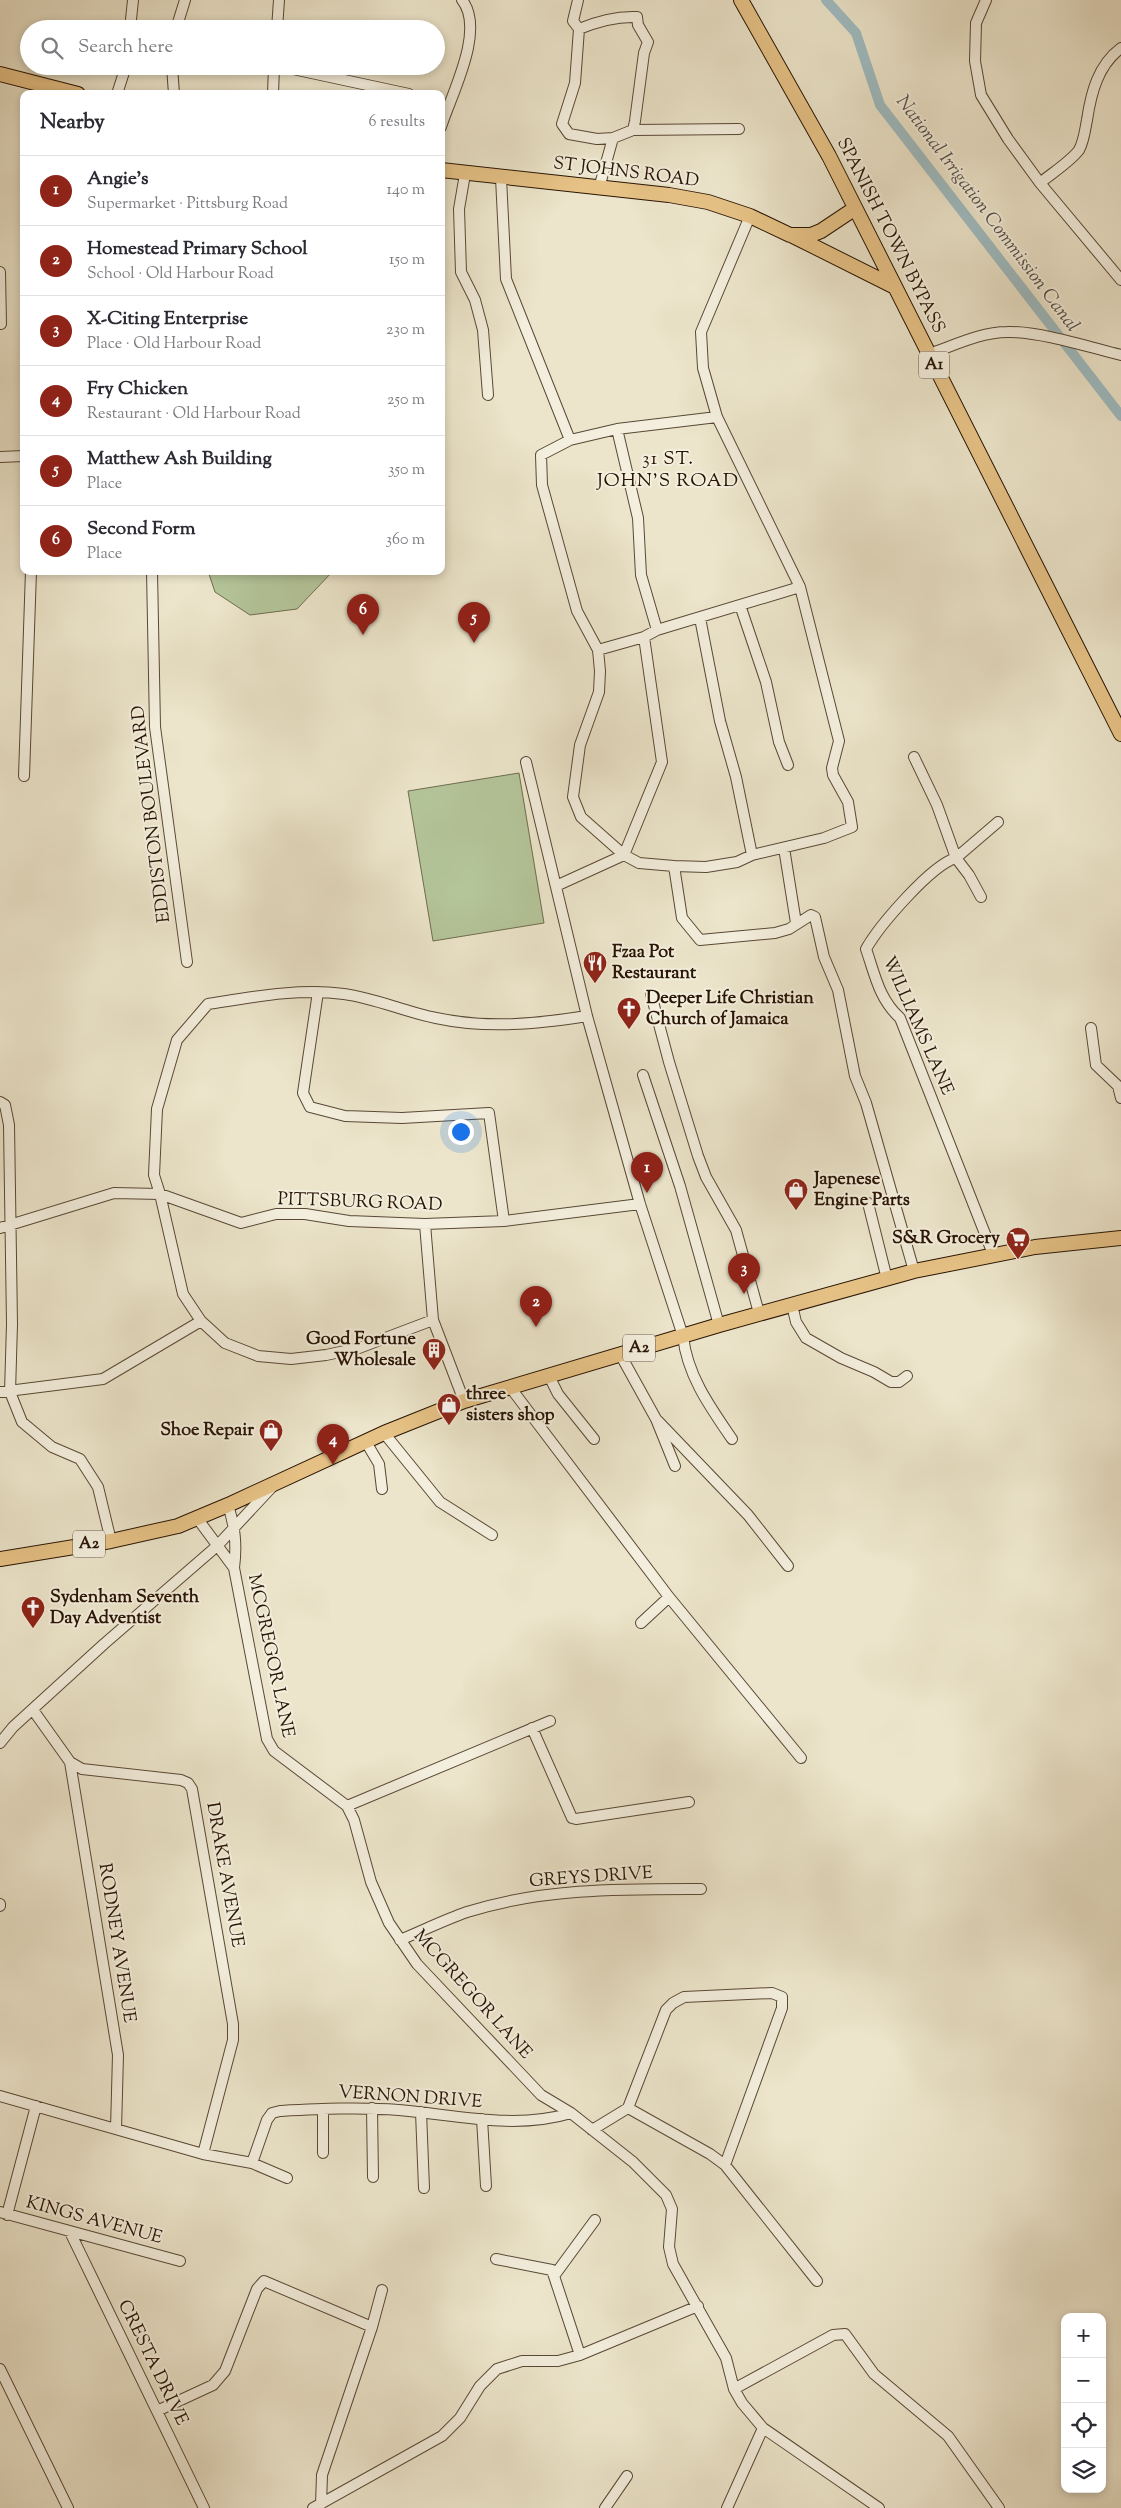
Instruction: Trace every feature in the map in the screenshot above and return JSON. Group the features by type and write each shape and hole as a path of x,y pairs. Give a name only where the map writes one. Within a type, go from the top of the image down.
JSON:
{"main road":[{"name":"SPANISH TOWN BYPASS","path":"741,0 801,103 1121,734"},
{"path":"0,74 47,90"},
{"name":"ST JOHNS ROAD","path":"445,171 669,195 708,202 750,216 790,235 811,235 821,231 854,209"},
{"path":"790,235 895,287"},
{"name":"A2","path":"0,1559 158,1532 228,1505 384,1434 464,1401 720,1324 914,1271 993,1254 1035,1247 1121,1238"}],"street":[{"path":"131,20 133,0"},
{"path":"178,20 184,0"},
{"path":"278,20 279,0"},
{"path":"445,101 469,48 470,23 466,5 462,0"},
{"path":"578,0 573,21 579,29 575,83 562,124 569,134 613,138 633,130 738,129"},
{"path":"986,0 976,23 975,61 981,95 1008,139 1040,183 1121,280"},
{"path":"579,29 600,20 625,16 637,17 638,25 648,42 644,53 633,130"},
{"path":"1040,183 1078,150 1084,136 1091,93 1100,73 1113,54 1121,48"},
{"path":"117,90 123,75"},
{"path":"173,75 174,90"},
{"path":"273,90 274,75"},
{"path":"321,75 390,90"},
{"path":"599,188 613,138"},
{"path":"465,174 459,209 462,272 475,300 483,330 488,396"},
{"path":"501,178 506,279 570,440"},
{"path":"717,416 617,429 570,440 541,455 542,485 577,611 598,650 599,692 580,745 573,797 581,817 624,855 640,863 674,866 737,862 752,855 824,838 852,827 848,802 833,775 832,768 839,742 800,587 717,416 703,368 701,332 750,216"},
{"path":"0,272 2,324"},
{"path":"928,354 971,340 1006,332 1074,343 1121,355"},
{"path":"617,429 638,518 640,575 657,630"},
{"path":"0,457 20,456"},
{"path":"24,776 31,575"},
{"name":"EDDISTON BOULEVARD","path":"152,575 155,726 187,962"},
{"path":"598,650 644,637 657,630 800,587"},
{"path":"740,606 766,682 779,742 788,765"},
{"path":"700,618 720,721 736,777 752,855"},
{"path":"556,886 624,855 662,762 644,637"},
{"path":"914,757 937,805 956,858 969,875 981,897"},
{"path":"526,762 588,1016 640,1204 683,1336 685,1354 705,1399 732,1439"},
{"path":"956,858 998,822"},
{"path":"784,848 796,922"},
{"name":"WILLIAMS LANE","path":"956,858 937,868 916,889 886,921 866,949 881,994 888,1007 900,1018 993,1254"},
{"path":"674,866 682,918 700,940 774,933 789,929 796,922 811,915 815,917 824,957 838,990 854,1076 866,1103 914,1271"},
{"path":"433,1320 359,1348 290,1359 258,1356 226,1343 201,1321 183,1294 154,1175 157,1108 178,1040 208,1004 294,992 346,994 436,1018 485,1024 536,1024 588,1016"},
{"path":"318,992 303,1093 310,1107 345,1116 393,1117 489,1113 504,1221"},
{"path":"651,994 668,1062 698,1156 706,1177 736,1230 759,1314"},
{"path":"1091,1028 1096,1065 1118,1086 1121,1098"},
{"path":"643,1075 680,1186 720,1324"},
{"path":"0,1102 5,1105 9,1126 12,1225 12,1324 5,1392 22,1422 52,1447 80,1459 98,1487 111,1541"},
{"name":"PITTSBURG ROAD","path":"0,1228 114,1194 160,1194 241,1223 276,1214 305,1214 349,1221 425,1224 504,1221 640,1204"},
{"path":"868,1203 887,1279"},
{"path":"425,1224 433,1320 464,1401"},
{"path":"792,1305 796,1322 806,1338 841,1358 874,1372 891,1382 899,1382 906,1376"},
{"path":"5,1392 103,1379 201,1321"},
{"path":"620,1354 656,1419 675,1466"},
{"path":"549,1376 558,1394 594,1439"},
{"path":"510,1387 669,1597 801,1758"},
{"path":"656,1419 748,1515 788,1566"},
{"path":"384,1434 440,1502 492,1535"},
{"path":"366,1442 379,1464 382,1489"},
{"path":"0,1743 13,1727 104,1644 217,1546 275,1484"},
{"name":"MCGREGOR LANE","path":"228,1505 235,1528 237,1549 234,1568 267,1739 274,1751 284,1761 347,1806 354,1820 371,1882 400,1940 417,1964 541,2095 570,2113 633,2162 666,2195 672,2209 669,2247 673,2264 726,2358 733,2385 742,2404 763,2428 879,2508"},
{"name":"MCGREGOR LANE","path":"197,1518 234,1568"},
{"path":"641,1623 669,1597"},
{"path":"33,1710 70,1762"},
{"path":"347,1806 550,1721"},
{"path":"532,1728 572,1818 576,1820 689,1802"},
{"name":"RODNEY AVENUE","path":"70,1762 118,2055 116,2129"},
{"name":"DRAKE AVENUE","path":"70,1762 82,1769 181,1780 188,1783 192,1789 234,2024 233,2040 203,2154"},
{"name":"GREYS DRIVE","path":"400,1940 467,1912 541,1895 621,1889 701,1889"},
{"path":"592,2130 628,2108 666,2010 673,2003 684,1997 772,1993 779,1995 782,1997 782,2008 725,2165"},
{"path":"0,2096 203,2154 252,2163 287,2178"},
{"path":"3,2213 36,2106"},
{"path":"372,2108 373,2177"},
{"name":"VERNON DRIVE","path":"252,2163 267,2120 272,2112 372,2108 520,2121 552,2118 570,2113"},
{"path":"628,2108 710,2154 725,2165 817,2281"},
{"path":"323,2109 323,2154"},
{"path":"421,2112 424,2188"},
{"path":"482,2119 486,2186"},
{"name":"KINGS AVENUE","path":"3,2213 180,2261"},
{"path":"554,2276 595,2220"},
{"name":"CRESTA DRIVE","path":"70,2232 204,2508"},
{"path":"496,2260 552,2270 580,2355"},
{"path":"157,2411 213,2385 224,2371 257,2289 264,2281 372,2327"},
{"path":"317,2506 322,2475 372,2327 382,2290"},
{"path":"317,2506 442,2436 460,2418 480,2386 497,2369 522,2361 558,2361 580,2355 698,2306"},
{"path":"733,2385 833,2334 841,2333 849,2337 879,2378 948,2436 999,2508"},
{"path":"0,2369 68,2508"},
{"path":"727,2508 763,2428"},
{"path":"605,2508 627,2476"}],"green space":[{"path":"209,575 329,575 297,609 250,615 215,592"},
{"path":"519,773 544,923 433,941 408,791"}],"waterway":[{"name":"National Irrigation Commission Canal","path":"826,0 856,33 880,105 1121,416"}],"place":[{"name":"Second Form","path":"363,635"},
{"name":"Matthew Ash Building","path":"474,643"},
{"name":"Fzaa Pot Restaurant","path":"595,984"},
{"name":"Deeper Life Christian Church of Jamaica","path":"629,1030"},
{"name":"Angie's","path":"647,1193"},
{"name":"Japenese Engine Parts","path":"796,1211"},
{"name":"S&R Grocery","path":"1018,1260"},
{"name":"X-Citing Enterprise","path":"744,1294"},
{"name":"Homestead Primary School","path":"536,1327"},
{"name":"Good Fortune Wholesale","path":"434,1371"},
{"name":"three sisters shop","path":"449,1426"},
{"name":"Shoe Repair","path":"271,1452"},
{"name":"Fry Chicken","path":"333,1465"},
{"name":"Sydenham Seventh Day Adventist","path":"33,1629"}],"district":[{"name":"31 ST. JOHN'S ROAD","path":"668,470"}]}
